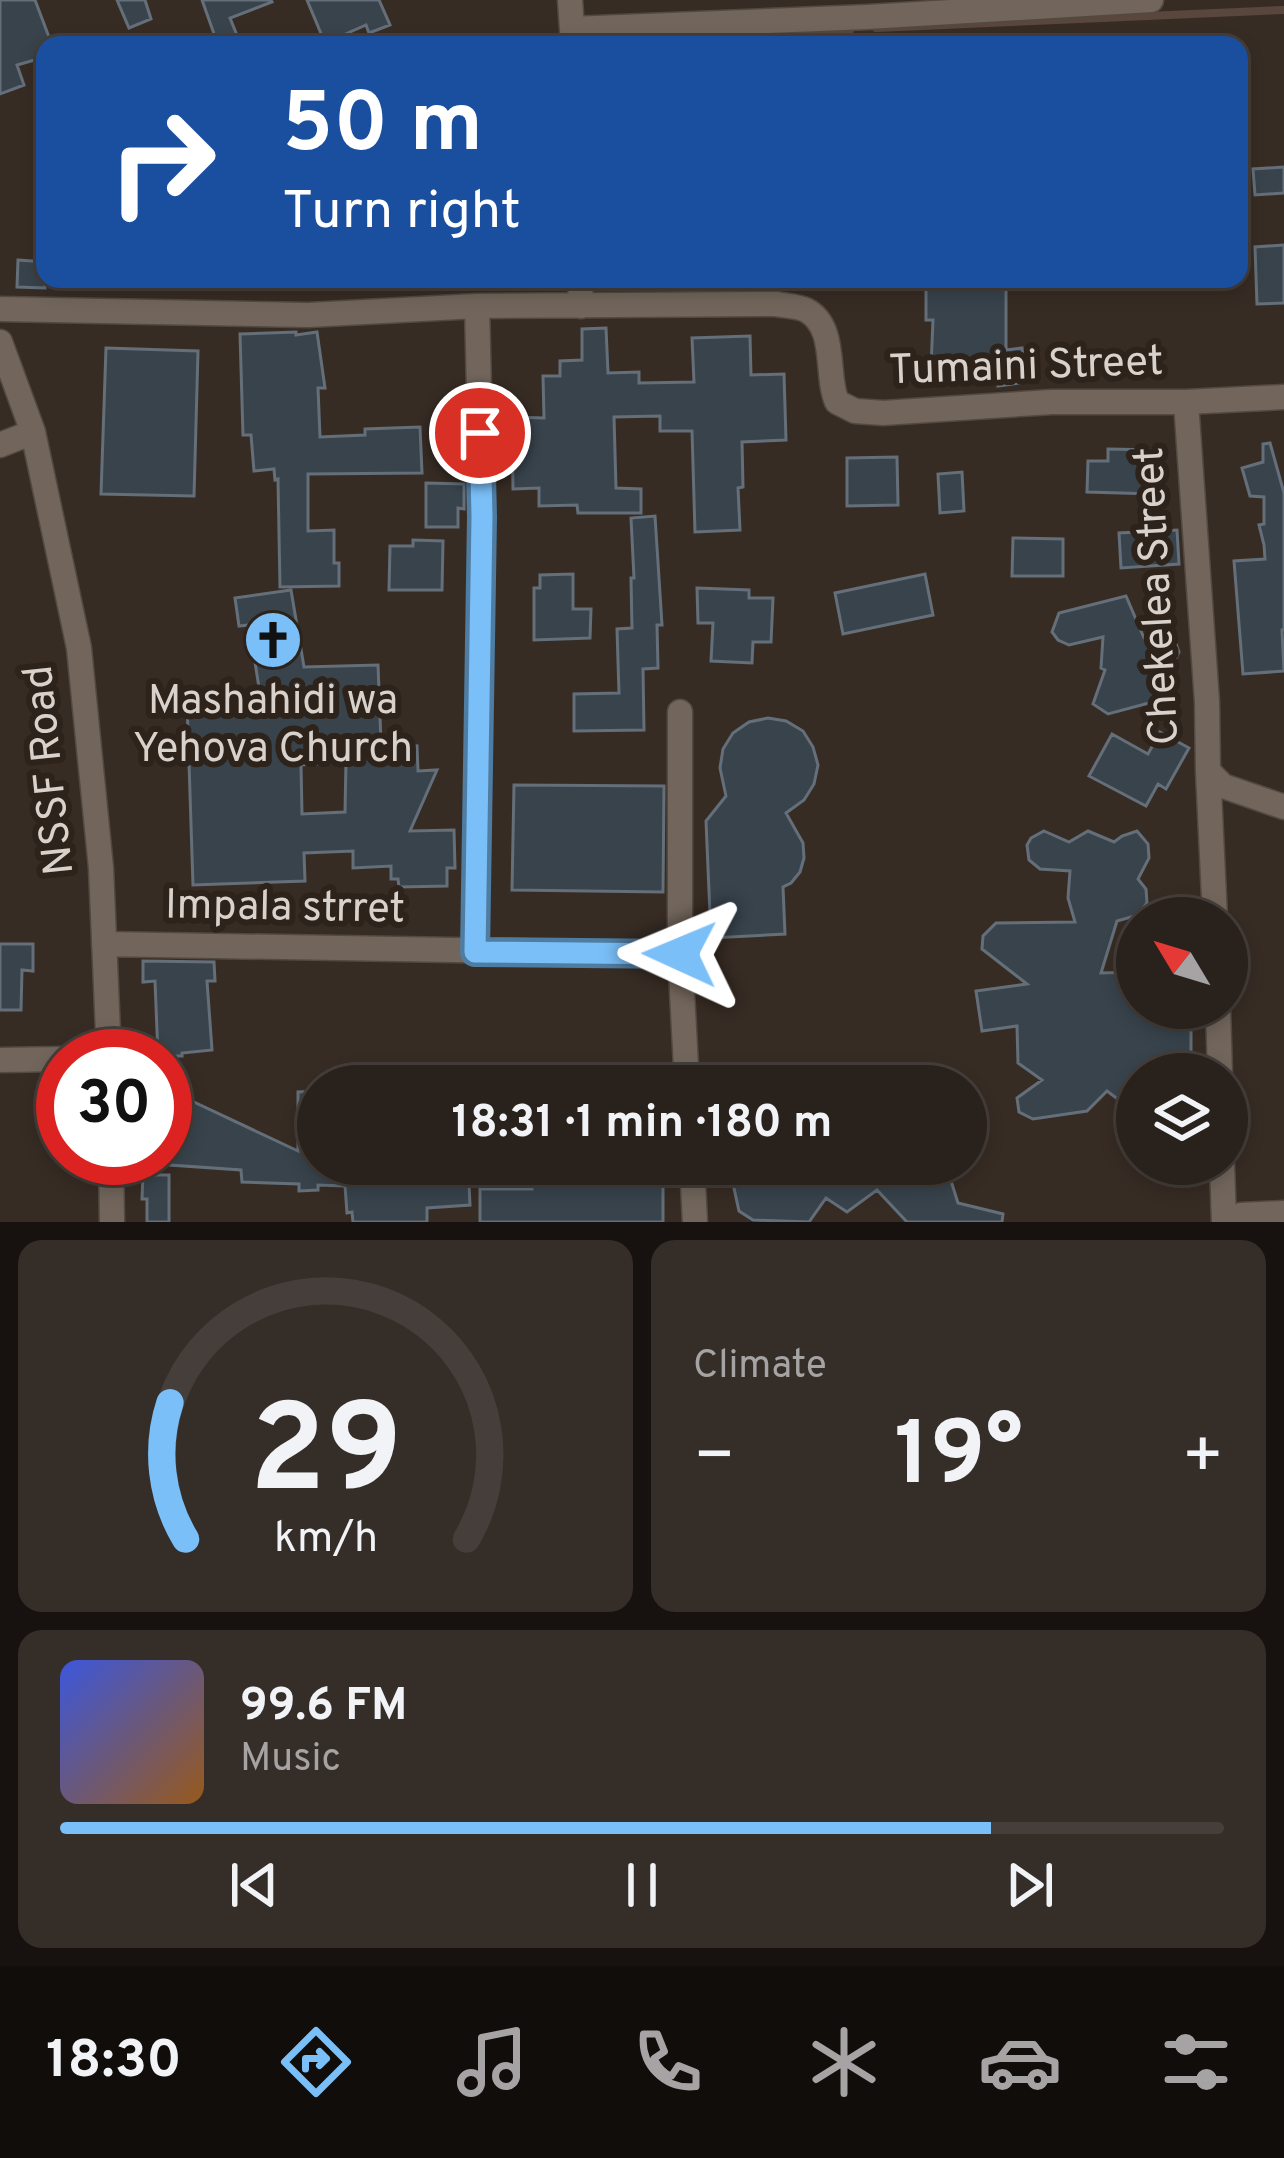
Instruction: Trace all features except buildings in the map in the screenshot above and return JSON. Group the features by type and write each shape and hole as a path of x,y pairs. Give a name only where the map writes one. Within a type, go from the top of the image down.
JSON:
{"street":[{"path":"570,0 572,36"},
{"path":"586,36 1151,0"},
{"path":"580,288 581,307"},
{"name":"Tumaini Street","path":"0,309 308,315 477,306 776,304 803,308 815,317 828,343 831,388 837,403 855,411 1052,402 1186,402"},
{"path":"475,952 482,517 477,306"},
{"name":"NSSF Road","path":"0,342 34,432 79,648 94,788 108,1029"},
{"path":"1186,402 1284,397"},
{"name":"Chekelea Street","path":"1186,402 1208,771 1223,786 1284,808"},
{"path":"0,446 34,432"},
{"path":"680,712 680,954 686,1065"},
{"path":"1208,771 1214,897"},
{"name":"Impala strret","path":"104,944 680,954"},
{"path":"0,1060 36,1059"},
{"path":"111,1185 112,1222"},
{"path":"693,1185 695,1222"},
{"path":"1223,1185 1225,1222 1241,1215 1284,1213"}],"waterway":[{"path":"876,28 1284,10"},
{"path":"703,36 850,30"}],"place":[{"name":"Mashahidi wa Yehova Church","path":"273,640"}],"route":[{"path":"480,433 475,952 680,954"}]}
